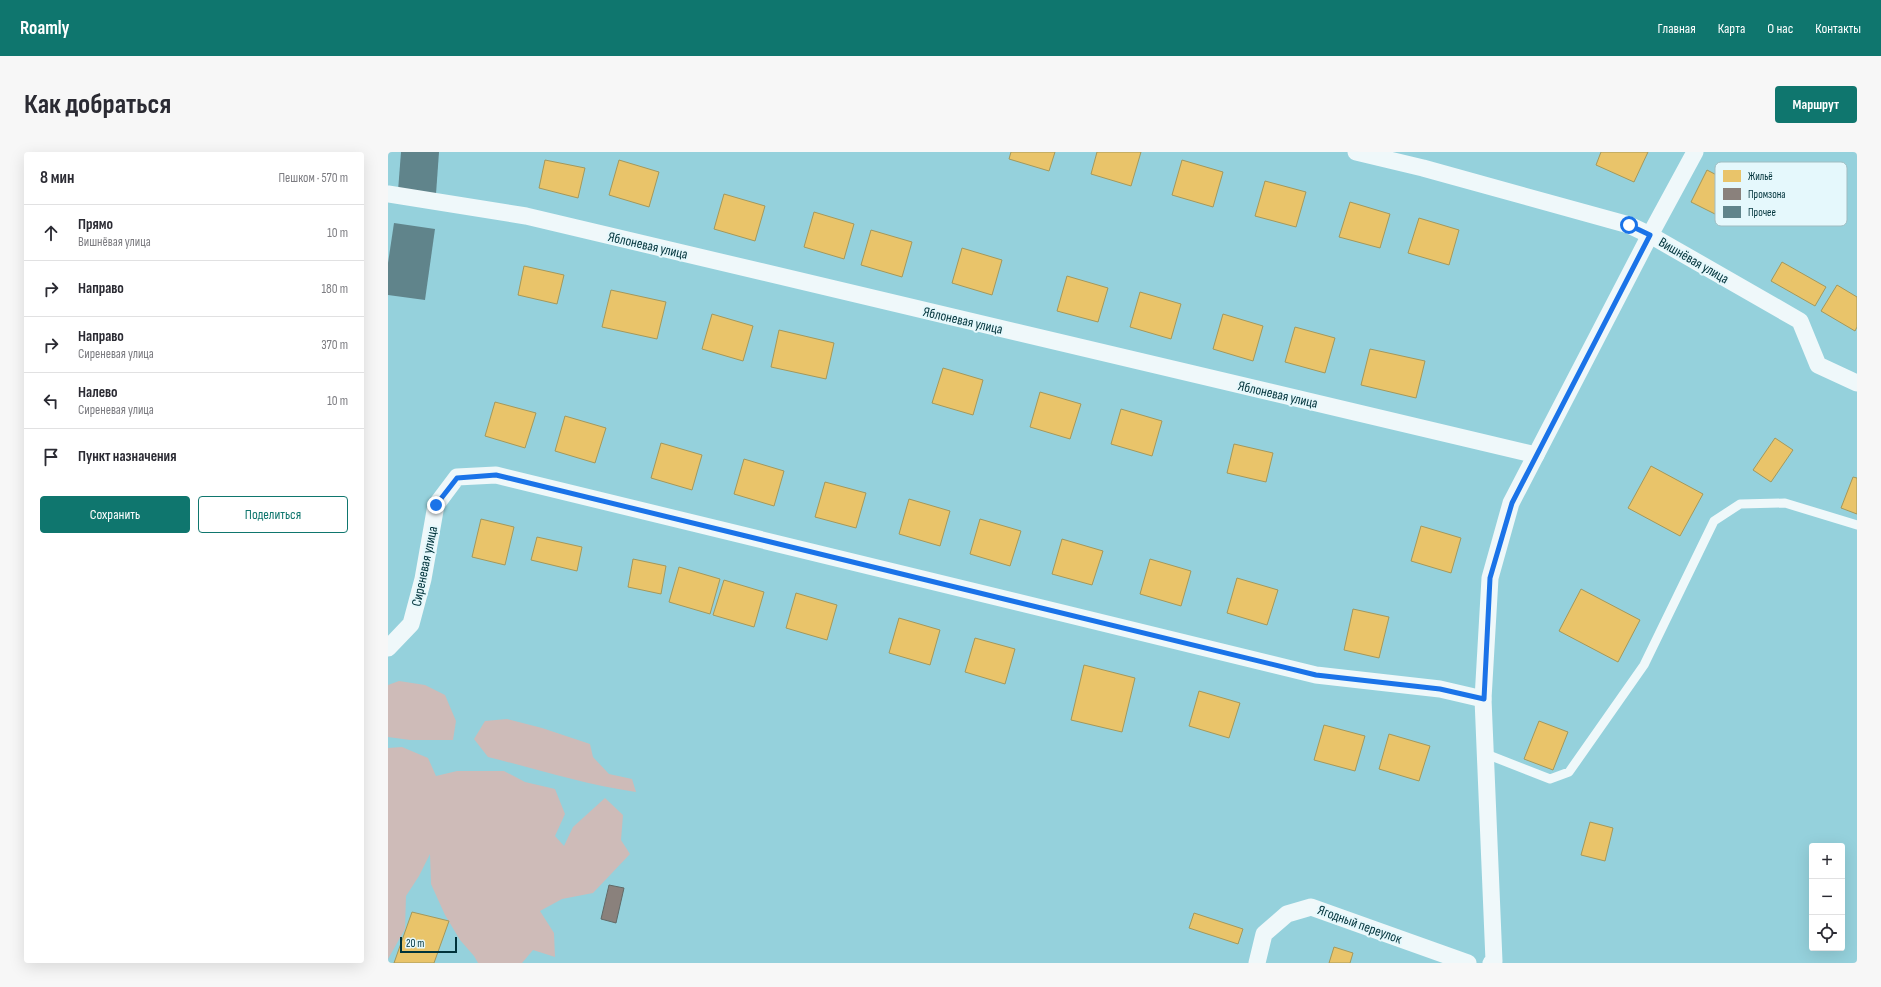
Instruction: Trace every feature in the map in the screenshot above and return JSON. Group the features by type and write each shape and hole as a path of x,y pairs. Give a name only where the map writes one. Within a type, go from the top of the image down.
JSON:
{"street":[{"name":"Вишнёвая улица","path":"1356,152 1423,168 1629,225 1650,235 1800,321 1818,365 1857,383"},
{"path":"1493,962 1484,699 1490,578 1512,503 1650,235 1695,152"},
{"name":"Яблоневая улица","path":"388,194 526,216 1536,455"},
{"name":"Сиреневая улица","path":"388,648 411,624 423,579 436,505 457,478 496,475 1316,675 1440,689 1484,699"},
{"name":"Ягодный переулок","path":"1257,963 1264,934 1287,914 1312,906 1468,963"}],"lane":[{"path":"1486,754 1550,778 1569,772 1644,665 1714,521 1740,504 1785,503 1857,525"}],"shaded area":[{"path":"399,681 425,685 445,695 456,721 453,740 410,740 388,737 388,685"},
{"path":"507,719 542,728 590,744 593,757 609,774 632,779 636,792 580,781 488,757 474,739 485,721"},
{"path":"402,747 428,758 436,776 457,771 504,771 525,782 555,789 565,814 555,836 564,846 573,827 605,798 623,815 621,840 630,854 593,893 562,899 540,911 554,933 555,957 533,950 522,963 478,963 460,940 445,915 431,884 430,854 419,876 406,896 405,929 388,959 388,748"}],"building: Жильё":[{"path":"1011,152 1055,152 1049,171 1009,159"},
{"path":"1097,152 1141,152 1131,186 1091,174"},
{"path":"1601,152 1648,152 1634,182 1596,165"},
{"path":"545,160 585,168 578,198 539,188"},
{"path":"619,160 659,172 649,207 609,195"},
{"path":"1182,160 1223,172 1213,207 1172,195"},
{"path":"1707,170 1715,174 1715,214 1691,202"},
{"path":"1265,181 1306,192 1296,227 1255,216"},
{"path":"724,194 765,206 755,241 714,229"},
{"path":"1350,202 1390,214 1380,248 1339,237"},
{"path":"814,212 854,224 844,259 804,247"},
{"path":"1419,218 1459,230 1449,265 1408,253"},
{"path":"871,230 912,242 902,277 861,265"},
{"path":"962,248 1002,260 992,295 952,283"},
{"path":"1782,262 1826,287 1815,306 1771,281"},
{"path":"524,266 564,275 557,304 518,295"},
{"path":"1067,276 1108,288 1098,322 1057,311"},
{"path":"1837,285 1857,297 1857,327 1855,331 1821,311"},
{"path":"611,290 666,302 657,339 602,327"},
{"path":"1140,292 1181,304 1171,339 1130,327"},
{"path":"712,314 753,326 743,361 702,349"},
{"path":"1223,314 1263,326 1253,361 1213,349"},
{"path":"1295,327 1335,338 1325,373 1285,362"},
{"path":"779,330 834,343 826,379 771,367"},
{"path":"1370,349 1425,361 1416,398 1361,385"},
{"path":"943,368 983,380 973,415 932,403"},
{"path":"1040,392 1081,404 1070,439 1030,427"},
{"path":"495,402 536,413 525,448 485,436"},
{"path":"1121,409 1162,421 1152,456 1111,444"},
{"path":"565,416 606,428 595,463 555,451"},
{"path":"1775,438 1793,450 1771,482 1753,470"},
{"path":"661,443 702,455 692,490 651,478"},
{"path":"1234,444 1273,453 1266,482 1227,473"},
{"path":"744,459 784,471 774,506 734,494"},
{"path":"1651,466 1703,494 1680,536 1628,508"},
{"path":"1853,477 1857,478 1857,514 1841,508"},
{"path":"825,482 866,493 856,528 815,517"},
{"path":"909,499 950,511 940,546 899,534"},
{"path":"481,519 514,527 505,565 472,557"},
{"path":"980,519 1021,531 1010,566 970,554"},
{"path":"1421,526 1461,538 1451,573 1411,561"},
{"path":"537,537 582,547 577,571 531,560"},
{"path":"1062,539 1103,551 1092,585 1052,574"},
{"path":"633,559 666,566 661,594 628,587"},
{"path":"1150,559 1191,571 1181,606 1140,594"},
{"path":"679,567 720,579 710,614 669,602"},
{"path":"1237,578 1278,590 1267,625 1227,613"},
{"path":"724,580 764,592 754,627 713,615"},
{"path":"1581,589 1640,620 1618,662 1559,631"},
{"path":"796,593 837,605 827,640 786,628"},
{"path":"1353,609 1389,617 1379,658 1344,650"},
{"path":"899,618 940,630 930,665 889,653"},
{"path":"975,638 1015,649 1005,684 965,672"},
{"path":"1084,665 1135,678 1122,732 1071,720"},
{"path":"1199,691 1240,703 1229,738 1189,726"},
{"path":"1539,721 1568,732 1553,770 1524,759"},
{"path":"1324,725 1365,736 1355,771 1314,760"},
{"path":"1389,734 1430,746 1419,781 1379,769"},
{"path":"1590,822 1613,828 1605,861 1581,855"},
{"path":"412,912 449,921 434,963 394,963"},
{"path":"1194,913 1243,929 1238,944 1189,928"},
{"path":"1334,947 1353,953 1350,963 1329,963"}],"building: Промзона":[{"path":"609,885 624,888 616,923 601,919"}],"building: Прочее":[{"path":"401,152 439,152 436,194 398,191"},
{"path":"394,223 435,229 425,300 388,295 388,263"}],"route":[{"path":"436,505 457,478 496,475 1316,675 1440,689 1484,699 1490,578 1512,503 1650,235 1629,225"}]}
